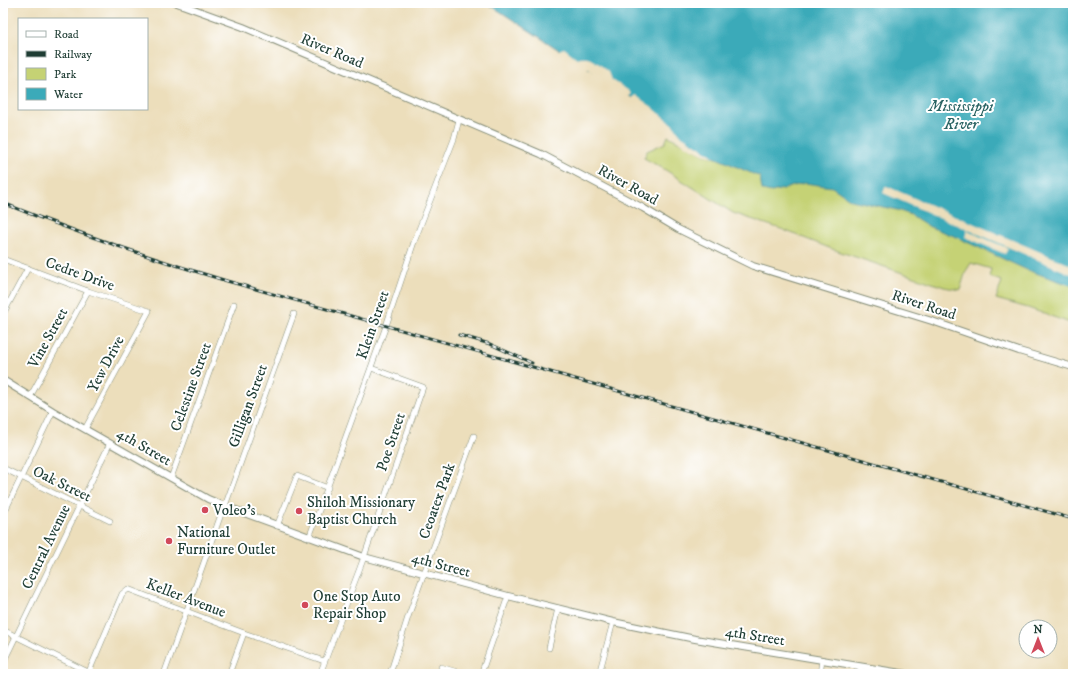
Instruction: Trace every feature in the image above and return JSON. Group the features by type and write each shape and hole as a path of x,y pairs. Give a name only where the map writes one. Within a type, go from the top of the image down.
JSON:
{"main road":[{"name":"River Road","path":"177,3 243,27 542,154 643,208 678,229 754,266 932,321 1073,367"},
{"name":"4th Street","path":"4,382 208,499 309,538 364,557 508,596 614,622 695,639 907,674"}],"street":[{"name":"Klein Street","path":"309,538 371,368 414,242 454,140 459,120"},
{"name":"Cedre Drive","path":"3,258 149,311"},
{"path":"3,314 28,268"},
{"name":"Vine Street","path":"30,397 88,290"},
{"name":"Celestine Street","path":"171,478 234,304"},
{"name":"Yew Drive","path":"85,429 149,311"},
{"name":"Gilligan Street","path":"164,674 294,314"},
{"name":"Poe Street","path":"364,557 423,387 371,368"},
{"path":"3,515 53,411"},
{"name":"Ceoatex Park","path":"390,674 408,617 474,436"},
{"name":"Central Avenue","path":"3,663 110,443"},
{"name":"Oak Street","path":"3,468 110,521"},
{"path":"277,526 296,476 328,488"},
{"path":"320,674 364,557"},
{"name":"Keller Avenue","path":"89,674 122,594 128,590 133,590 186,612 324,661"},
{"path":"481,674 508,596"},
{"path":"549,648 558,608"},
{"path":"599,674 614,622"},
{"path":"3,630 89,674"},
{"path":"229,674 244,633"},
{"path":"820,674 822,660"},
{"path":"441,667 464,674"},
{"path":"859,674 861,667"}],"green space":[{"path":"668,136 705,155 802,170 1073,278 1073,324 1028,308 996,299 1002,281 989,277 991,269 971,263 966,271 960,290 944,287 832,249 781,229 733,213 644,158 647,151 665,143"}],"water":[{"name":"Mississippi River","path":"487,3 1073,3 1073,286 1027,270 954,236 930,227 911,215 897,210 851,200 832,187 805,183 772,192 762,190 760,177 689,146 657,114"}],"pier":[{"path":"564,48 578,59 581,57 587,57 599,64 609,72 612,80 629,91 631,94 628,98 600,80 589,69 584,69 557,51"},
{"path":"635,95 673,125 682,136 715,157 705,155 684,145 656,116 631,100"},
{"path":"886,186 1073,266 1073,275 883,193"},
{"path":"967,231 1008,248 1005,254 965,237"}],"railway":[{"path":"3,203 114,245 227,281 1073,519"},
{"path":"459,335 490,344 532,363"}],"place":[{"name":"Voleo's","path":"205,510"},
{"name":"Shiloh Missionary Baptist Church","path":"299,511"},
{"name":"National Furniture Outlet","path":"169,541"},
{"name":"One Stop Auto Repair Shop","path":"305,605"}]}
